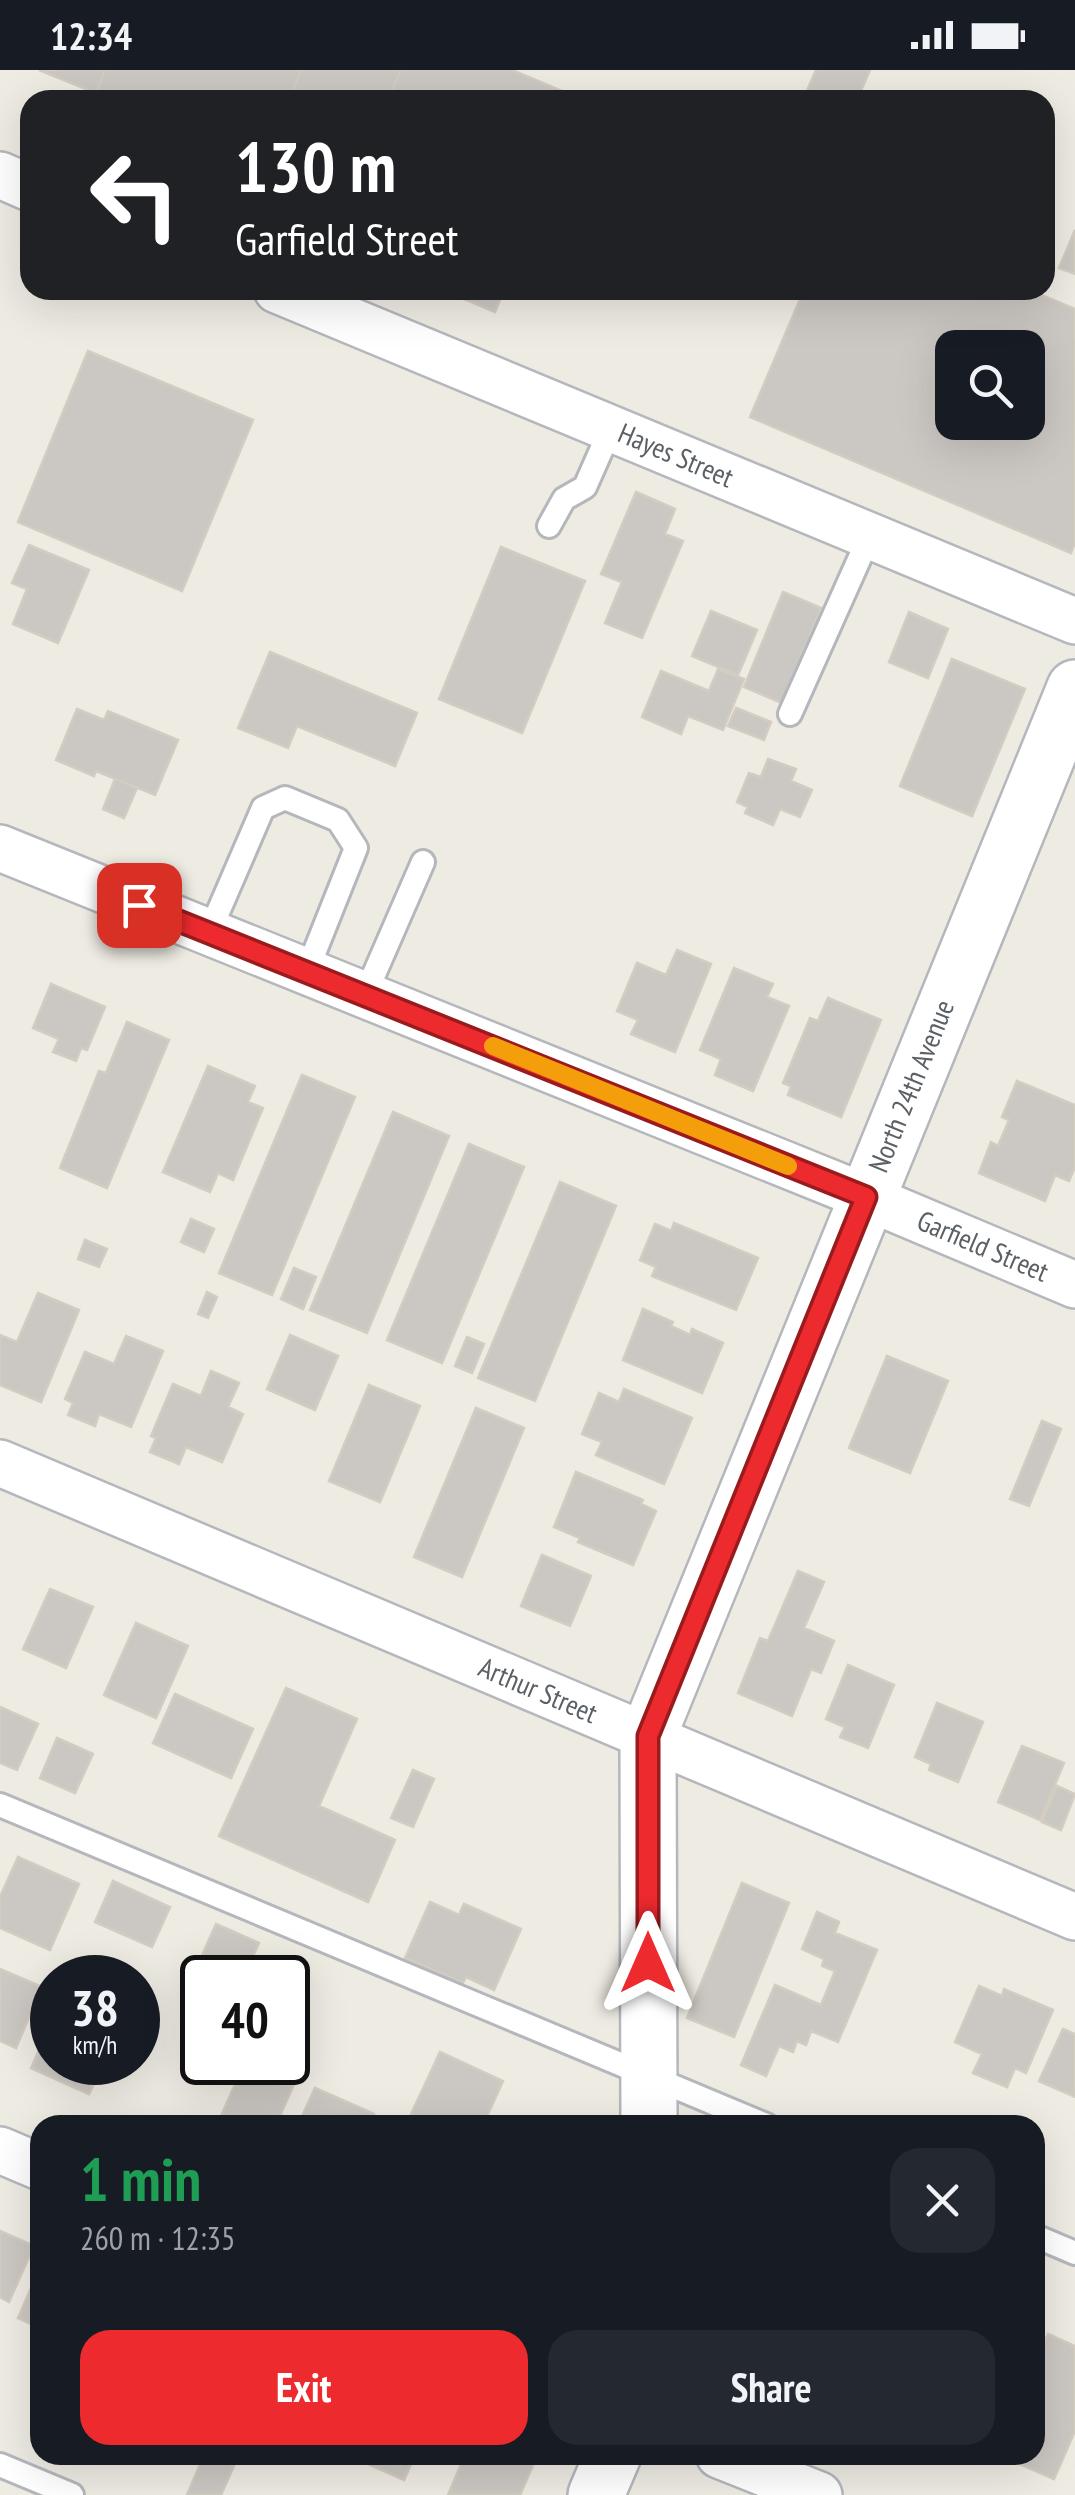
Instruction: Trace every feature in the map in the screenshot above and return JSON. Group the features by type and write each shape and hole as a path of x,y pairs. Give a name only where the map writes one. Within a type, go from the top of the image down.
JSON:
{"street":[{"name":"Hayes Street","path":"301,300 1075,621"},
{"name":"North 24th Avenue","path":"649,2101 648,1736 1075,688"},
{"name":"Garfield Street","path":"0,848 866,1197 1075,1286"},
{"name":"Arthur Street","path":"0,1463 1075,1917"},
{"path":"0,2150 30,2163"},
{"path":"596,2495 609,2465"},
{"path":"744,2465 819,2495"}],"lane":[{"path":"549,526 564,499 585,487 611,428"},
{"path":"790,714 870,535"},
{"path":"209,933 262,808 285,798 338,820 356,848 307,971"},
{"path":"366,995 423,862"},
{"path":"0,1805 649,2101 717,2115"},
{"path":"1045,2240 1075,2253"},
{"path":"0,2465 72,2495"}],"building":[{"path":"39,70 105,70 97,90"},
{"path":"105,70 301,70 293,90 97,90"},
{"path":"301,70 401,70 392,90 293,90"},
{"path":"401,70 512,70 559,90 392,90"},
{"path":"816,70 870,70 861,90 807,90"},
{"path":"1075,230 1075,274 1059,268"},
{"path":"467,300 500,300 495,312"},
{"path":"800,300 1054,300 1075,309 1075,543 1071,553 750,417"},
{"path":"88,351 253,420 182,591 18,522"},
{"path":"636,492 675,509 665,534 683,541 642,638 605,623 622,582 601,574"},
{"path":"29,545 89,570 58,643 13,624 27,589 12,583"},
{"path":"501,547 585,581 522,733 439,699"},
{"path":"783,592 821,608 782,703 744,687"},
{"path":"711,611 757,630 738,675 692,656"},
{"path":"909,612 948,629 928,678 889,662"},
{"path":"270,652 417,713 395,766 297,726 288,748 238,728"},
{"path":"952,659 1025,689 972,816 900,786"},
{"path":"718,669 744,679 723,730 688,716 681,734 642,717 661,671 709,691"},
{"path":"736,708 771,722 764,740 728,726"},
{"path":"77,709 104,720 108,711 178,740 155,795 56,760"},
{"path":"768,759 796,769 791,781 812,790 800,817 780,809 773,825 745,813 748,807 737,802 749,773 761,777"},
{"path":"115,779 137,788 124,818 103,809"},
{"path":"677,950 711,964 675,1052 631,1034 638,1020 617,1011 637,963 666,975"},
{"path":"734,968 773,984 767,997 789,1006 753,1091 715,1075 721,1059 700,1050"},
{"path":"51,984 105,1007 87,1050 81,1048 76,1061 53,1052 59,1039 33,1028"},
{"path":"828,998 881,1020 841,1117 788,1095 791,1086 783,1083 810,1018 818,1021"},
{"path":"127,1022 169,1040 107,1188 60,1168 99,1071 106,1073"},
{"path":"208,1066 255,1086 248,1102 263,1108 233,1180 218,1173 210,1192 163,1172"},
{"path":"302,1075 355,1097 272,1295 219,1273"},
{"path":"1017,1081 1075,1105 1075,1167 1069,1181 1055,1175 1045,1201 979,1173 991,1142 998,1146 1009,1120 1002,1117"},
{"path":"393,1112 449,1136 367,1333 310,1310"},
{"path":"469,1144 524,1167 442,1363 387,1340"},
{"path":"560,1182 616,1206 535,1401 478,1378"},
{"path":"191,1219 214,1229 204,1252 181,1242"},
{"path":"674,1223 758,1258 736,1310 652,1276 656,1267 640,1260 655,1224 671,1231"},
{"path":"85,1240 107,1249 99,1267 78,1259"},
{"path":"294,1268 316,1277 303,1309 281,1299"},
{"path":"207,1292 217,1297 208,1318 198,1314"},
{"path":"38,1293 79,1310 41,1402 0,1385 0,1335 17,1342"},
{"path":"643,1309 673,1322 671,1326 690,1335 692,1329 723,1343 702,1393 623,1360"},
{"path":"290,1335 338,1356 315,1410 267,1389"},
{"path":"126,1336 163,1351 131,1427 99,1414 95,1426 68,1415 73,1403 65,1399 85,1352 114,1364"},
{"path":"467,1337 484,1344 472,1373 455,1366"},
{"path":"887,1356 948,1381 910,1473 849,1448"},
{"path":"211,1371 239,1383 228,1407 243,1414 222,1462 186,1447 179,1464 150,1452 156,1438 151,1436 173,1384 201,1396"},
{"path":"369,1385 420,1406 380,1502 329,1481"},
{"path":"624,1389 692,1418 664,1484 596,1455 602,1442 582,1434 599,1393 619,1402"},
{"path":"476,1408 524,1428 462,1577 414,1557"},
{"path":"1042,1421 1061,1429 1029,1506 1010,1499"},
{"path":"576,1472 643,1500 641,1504 656,1511 633,1565 578,1542 580,1538 554,1527"},
{"path":"542,1555 591,1576 570,1626 521,1606"},
{"path":"798,1571 824,1582 804,1628 834,1641 821,1673 811,1669 792,1716 738,1693 760,1638 768,1641"},
{"path":"50,1589 93,1607 66,1668 23,1649"},
{"path":"136,1623 188,1646 156,1718 104,1695"},
{"path":"848,1665 894,1685 868,1748 840,1737 845,1727 826,1719"},
{"path":"286,1688 357,1719 319,1806 395,1840 368,1902 219,1836"},
{"path":"175,1694 253,1729 231,1778 153,1743"},
{"path":"937,1703 983,1722 958,1782 929,1770 931,1764 915,1757"},
{"path":"0,1707 38,1724 17,1770 0,1763"},
{"path":"57,1738 93,1754 75,1793 40,1778"},
{"path":"1022,1746 1064,1763 1040,1820 998,1802"},
{"path":"413,1770 434,1779 413,1827 391,1818"},
{"path":"1057,1786 1075,1794 1061,1830 1042,1822"},
{"path":"18,1857 79,1884 50,1950 0,1928 0,1897"},
{"path":"113,1881 170,1907 152,1947 95,1922"},
{"path":"742,1883 789,1903 734,2037 687,2018"},
{"path":"430,1902 459,1915 464,1904 521,1929 494,1990 466,1977 463,1983 405,1958"},
{"path":"817,1912 839,1922 835,1933 877,1950 838,2042 811,2031 806,2045 797,2041 793,2052 779,2046 766,2076 741,2065 775,1985 821,2005 835,1971 822,1966 824,1959 802,1949"},
{"path":"216,1924 259,1943 254,1955 202,1955"},
{"path":"0,1969 30,1982 30,2015 16,2048 0,2041"},
{"path":"979,1986 1002,1996 1004,1989 1053,2010 1026,2073 1015,2068 1007,2087 973,2073 982,2054 955,2042"},
{"path":"1063,2029 1075,2034 1075,2097 1039,2081"},
{"path":"440,2052 503,2081 488,2115 411,2115"},
{"path":"69,2085 93,2085 89,2094"},
{"path":"235,2085 294,2085 280,2115 221,2115"},
{"path":"315,2088 374,2114 374,2115 303,2115"},
{"path":"0,2231 30,2244 30,2255 9,2302 0,2297"},
{"path":"30,2290 30,2323 18,2318"},
{"path":"1048,2334 1075,2346 1075,2431 1054,2479 1022,2465 1045,2465"},
{"path":"200,2465 234,2466 221,2495 187,2495"},
{"path":"371,2465 411,2465 404,2480"},
{"path":"461,2465 533,2465 520,2495 448,2495"}],"slow traffic":[{"path":"493,1046 788,1166"}],"route":[{"path":"139,905 866,1197 648,1736 648,1963"}]}
